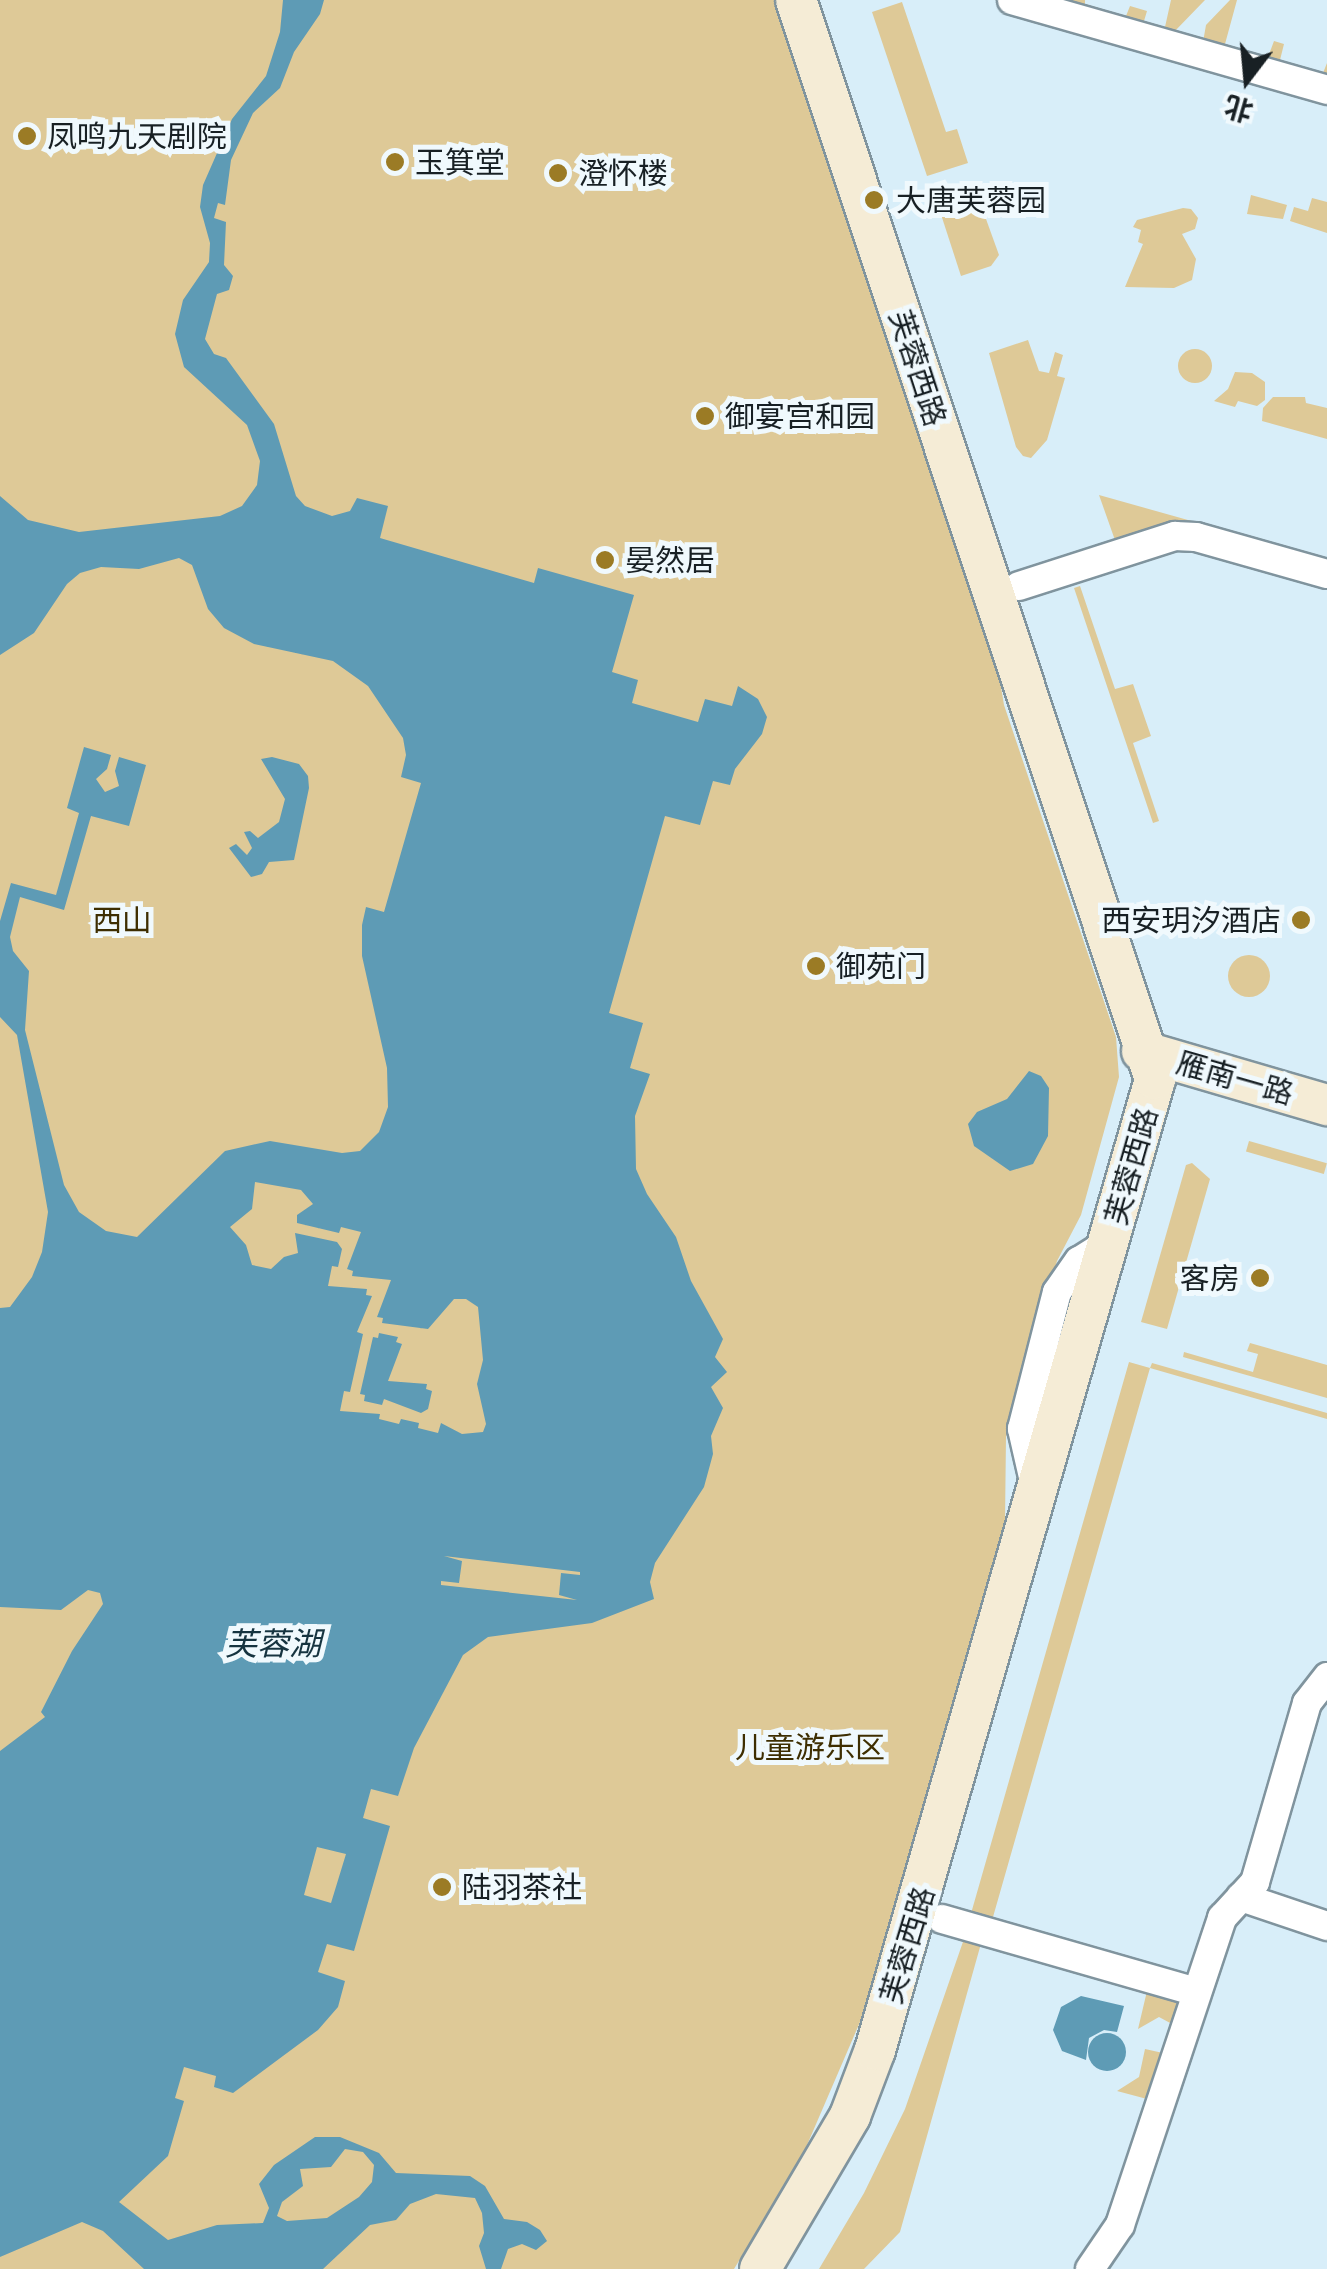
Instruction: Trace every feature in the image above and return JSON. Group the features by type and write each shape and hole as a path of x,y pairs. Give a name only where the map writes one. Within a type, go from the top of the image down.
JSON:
{"main road":[{"name":"芙蓉西路","path":"760,2269 850,2116 875,2050 1160,1068 796,0"},
{"name":"芙蓉西路","path":"788,2269 833,2198 890,2082 942,1919 1160,1068 1019,586 820,0"},
{"name":"雁南一路","path":"1160,1068 1327,1104"},
{"name":"雁南一路","path":"1160,1068 1327,1129"}],"street":[{"path":"1012,0 1327,90"},
{"path":"1019,586 1175,536 1196,537 1327,574"},
{"path":"1090,2269 1120,2225 1223,1915 1256,1878 1307,1703 1327,1677"},
{"path":"1241,1897 1327,1926"},
{"path":"942,1919 1196,1992"}],"green space":[{"name":"大唐芙蓉园","path":"0,0 782,0 990,621 1004,705 1116,1037 1119,1077 1081,1215 1057,1261 1006,1437 1005,1522 860,2022 801,2159 734,2269 0,2269"},
{"path":"1043,0 1085,0 1085,4 1126,16 1130,6 1147,11 1144,21 1165,27 1171,0 1205,0 1173,33"},
{"path":"1230,0 1237,0 1225,44 1268,57 1274,41 1284,44 1280,60 1323,73 1327,63 1327,81 1203,42 1206,25"},
{"path":"902,2 946,132 957,129 968,163 927,176 872,12"},
{"path":"973,183 999,255 991,266 961,276 935,196"},
{"path":"1251,195 1287,205 1283,219 1247,214"},
{"path":"1312,198 1327,202 1327,233 1290,221 1294,207 1308,211"},
{"path":"1191,209 1198,218 1195,229 1182,234 1196,259 1192,280 1174,288 1125,287 1143,244 1138,242 1141,230 1133,227 1137,220"},
{"path":"1028,340 1039,371 1049,373 1055,352 1063,355 1057,376 1065,378 1047,440 1031,458 1023,456 1016,447 989,353"},
{"path":"1195,349 1207,354 1212,366 1207,378 1195,383 1183,378 1178,366 1183,354"},
{"path":"1235,372 1252,373 1265,382 1265,400 1257,406 1238,401 1235,407 1214,401 1228,389"},
{"path":"1273,397 1305,397 1306,403 1327,408 1327,439 1262,421 1263,408"},
{"path":"1099,495 1195,522 1195,525 1116,543"},
{"path":"1080,586 1115,689 1133,684 1151,736 1133,743 1159,821 1153,823 1074,588"},
{"path":"1249,955 1264,961 1270,976 1264,991 1249,997 1234,991 1228,976 1234,961"},
{"path":"1249,1141 1327,1163 1324,1174 1246,1152"},
{"path":"1192,1163 1210,1179 1167,1329 1141,1322 1186,1165"},
{"path":"1250,1343 1327,1365 1327,1398 1183,1357 1184,1352 1253,1372 1258,1354 1247,1351"},
{"path":"1129,1362 1150,1368 991,1924 970,1917"},
{"path":"1152,1363 1327,1413 1327,1419 1150,1368"},
{"path":"965,1936 982,1940 900,2232 864,2269 819,2269 864,2193 905,2109"},
{"path":"1147,1991 1178,2003 1172,2024 1159,2017 1138,2029"},
{"path":"1145,2049 1163,2053 1147,2099 1117,2091 1139,2077"}],"water":[{"name":"芙蓉湖","path":"283,0 324,0 320,14 294,52 280,88 253,113 231,160 225,205 218,203 214,218 226,222 224,265 233,276 229,290 217,294 205,339 214,354 226,358 274,424 296,496 305,506 332,516 350,511 357,498 388,506 380,538 534,583 538,568 634,595 612,672 638,680 632,703 698,722 705,699 732,706 738,686 758,699 767,717 762,734 735,769 730,785 713,781 700,825 665,816 609,1013 643,1023 630,1068 650,1074 635,1116 636,1169 647,1194 676,1237 691,1281 723,1339 715,1357 727,1372 711,1387 723,1408 711,1436 713,1454 704,1487 655,1563 650,1582 654,1599 592,1623 488,1637 463,1655 414,1748 398,1796 371,1789 363,1818 390,1826 354,1951 327,1944 318,1972 345,1981 338,2007 318,2030 233,2093 214,2087 216,2076 184,2067 175,2098 184,2101 168,2156 119,2202 168,2240 217,2225 263,2223 269,2208 259,2184 274,2165 315,2137 340,2137 379,2153 396,2173 470,2176 485,2186 504,2219 527,2222 540,2230 547,2241 536,2250 522,2244 508,2249 501,2269 486,2269 479,2246 484,2233 482,2213 475,2198 436,2194 410,2204 396,2220 370,2225 323,2269 144,2269 103,2231 82,2222 0,2257 0,1751 45,1717 41,1712 72,1651 103,1604 100,1593 88,1590 61,1610 0,1607 0,1308 10,1307 32,1277 42,1252 48,1212 17,1035 0,1017 0,921 11,883 56,895 79,813 67,808 84,747 111,755 107,769 96,779 105,792 119,786 115,771 119,757 146,765 129,826 91,816 64,910 20,897 10,937 13,951 29,971 25,1030 64,1185 79,1212 106,1231 137,1237 225,1151 270,1141 342,1153 360,1151 379,1132 388,1107 387,1068 362,956 362,925 366,907 384,912 421,783 401,777 406,755 403,738 368,686 333,661 254,644 224,628 208,609 192,565 179,558 139,569 101,567 80,573 67,584 34,633 0,655 0,496 28,520 79,532 220,516 242,506 257,485 260,461 247,425 184,367 175,334 183,300 209,262 210,243 200,207 203,185 232,119 266,76 280,32","holes":["255,1182 301,1190 313,1204 297,1215 297,1223 339,1233 341,1227 361,1232 347,1269 353,1271 352,1276 391,1280 377,1317 383,1318 382,1323 428,1329 454,1299 466,1299 478,1307 483,1360 477,1384 486,1424 483,1432 462,1434 441,1423 438,1433 418,1428 419,1423 379,1419 380,1414 340,1411 344,1391 350,1392 363,1334 357,1332 372,1296 366,1295 367,1289 328,1286 332,1266 338,1267 342,1249 337,1242 295,1233 298,1253 284,1257 271,1269 252,1265 246,1245 230,1227 252,1209","444,1556 580,1572 561,1573 559,1595 577,1600 441,1585 441,1581 459,1583 462,1561","317,1847 346,1854 331,1903 304,1895","345,2149 363,2152 374,2165 372,2182 359,2197 327,2218 287,2221 277,2216 282,2202 303,2186 300,2169 331,2167"]},
{"path":"272,757 299,764 308,776 309,788 294,860 269,862 262,874 251,877 229,848 236,844 247,855 252,848 244,832 250,831 258,838 279,822 285,799 261,759"},
{"path":"1029,1071 1041,1076 1049,1088 1048,1136 1033,1164 1010,1171 974,1146 968,1124 977,1112 1007,1099"},
{"path":"379,1333 398,1337 396,1342 402,1344 388,1381 427,1384 426,1389 432,1391 428,1409 421,1413 384,1399 382,1405 364,1401 365,1395 360,1394 373,1337 378,1338"},
{"path":"1081,1996 1124,2006 1117,2032 1104,2030 1089,2038 1086,2060 1062,2051 1053,2030 1061,2007"},
{"path":"1107,2033 1120,2039 1126,2052 1120,2065 1107,2071 1094,2065 1088,2052 1094,2039"}],"place":[{"name":"凤鸣九天剧院","path":"27,136"},
{"name":"玉箕堂","path":"395,162"},
{"name":"澄怀楼","path":"558,173"},
{"name":"大唐芙蓉园","path":"874,200"},
{"name":"御宴宫和园","path":"705,416"},
{"name":"晏然居","path":"605,560"},
{"name":"西安玥汐酒店","path":"1301,920"},
{"name":"御苑门","path":"816,966"},
{"name":"客房","path":"1260,1278"},
{"name":"陆羽茶社","path":"442,1887"}],"park label":[{"name":"西山","path":"122,920"},
{"name":"儿童游乐区","path":"810,1747"}]}
